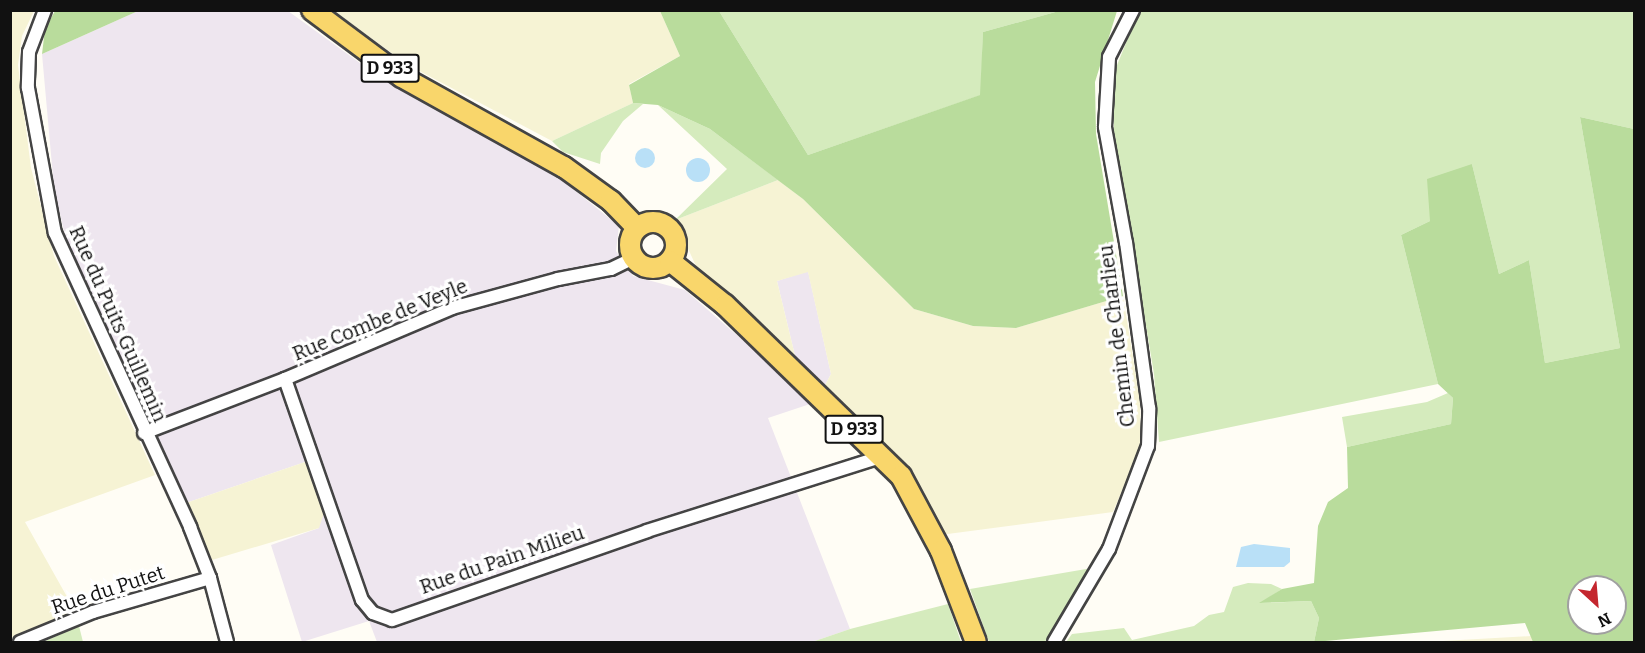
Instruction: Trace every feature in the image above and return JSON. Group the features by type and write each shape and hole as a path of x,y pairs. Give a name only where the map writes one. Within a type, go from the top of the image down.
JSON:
{"main road":[{"name":"D 933","path":"312,10 402,77 564,167 611,201 637,228"},
{"path":"650,222 672,231 676,246 670,261 655,268 634,258 630,243 637,228 650,222"},
{"name":"D 933","path":"670,261 724,305 883,456 919,505 976,642"}],"street":[{"name":"Rue du Puits Guillemin","path":"45,10 29,52 28,88 55,232 210,578 227,642"},
{"name":"Chemin de Charlieu","path":"1054,642 1109,549 1148,446 1149,408 1128,254 1105,127 1109,57 1133,10"},
{"name":"Rue Combe de Veyle","path":"144,433 285,379 453,308 558,279 611,269 634,258"},
{"name":"Rue du Pain Milieu","path":"285,379 362,600 373,614 392,620 647,531 883,456"},
{"name":"Rue du Putet","path":"20,642 93,612 210,578"}],"shaded area":[{"path":"10,11 34,11 22,36 18,65 31,168 54,256 155,475 25,522 75,611 11,638"},
{"path":"138,11 288,11 378,76 553,173 619,226 616,251 633,276 685,290 786,378 797,364 777,281 808,271 831,374 824,387 834,396 768,418 850,629 812,642 377,642 369,621 302,642 271,545 319,528 305,462 186,503 67,244 54,188 42,54"},
{"path":"334,11 660,11 680,56 629,84 633,103 552,141 408,65"},
{"path":"778,180 803,199 914,309 973,326 1016,328 1123,296 1140,400 1141,446 1113,512 940,535 926,498 898,456 824,387 831,374 808,272 777,281 797,364 696,266 675,220"},
{"path":"305,462 326,507 319,528 212,560 186,503"},
{"path":"1532,636 1533,642 1425,642"}],"green space":[{"path":"55,11 138,11 42,54 45,29"},
{"path":"660,11 719,11 808,155 980,95 983,32 1059,11 1117,11 1095,82 1096,134 1123,296 1016,328 973,326 914,309 803,199 710,129 658,105 633,103 629,85 680,56"},
{"path":"719,11 1059,11 983,32 981,95 808,155"},
{"path":"1139,11 1634,11 1634,129 1580,117 1620,348 1545,363 1529,260 1499,274 1472,164 1430,221 1401,235 1438,384 1159,442 1154,374 1114,131 1113,75"},
{"path":"633,103 643,104 623,121 601,153 600,164 563,152 552,141"},
{"path":"658,105 710,129 778,180 675,220 727,169"},
{"path":"1580,117 1634,129 1634,642 1533,642 1525,623 1314,642 1319,618 1311,601 1259,603 1282,589 1314,583 1318,526 1328,502 1348,488 1347,447 1451,424 1453,398 1438,384 1401,235 1430,221 1427,179 1472,164 1499,274 1529,260 1545,363 1620,348"},
{"path":"1448,393 1453,398 1451,424 1347,447 1342,417 1427,402"},
{"path":"1092,568 1045,642 989,642 970,589"},
{"path":"1248,583 1271,584 1282,589 1261,603 1311,601 1319,618 1314,642 1066,642 1072,634 1124,628 1132,640 1194,626 1209,615 1224,612 1233,587"},
{"path":"948,604 961,642 812,642 850,629"},
{"path":"79,626 83,642 43,642"}],"water":[{"path":"645,148 652,151 655,158 652,165 645,168 638,165 635,158 638,151"},
{"path":"698,158 707,161 710,170 707,179 698,182 689,179 686,170 689,161"},
{"path":"1254,544 1290,548 1290,562 1284,567 1236,567 1241,547"}]}
